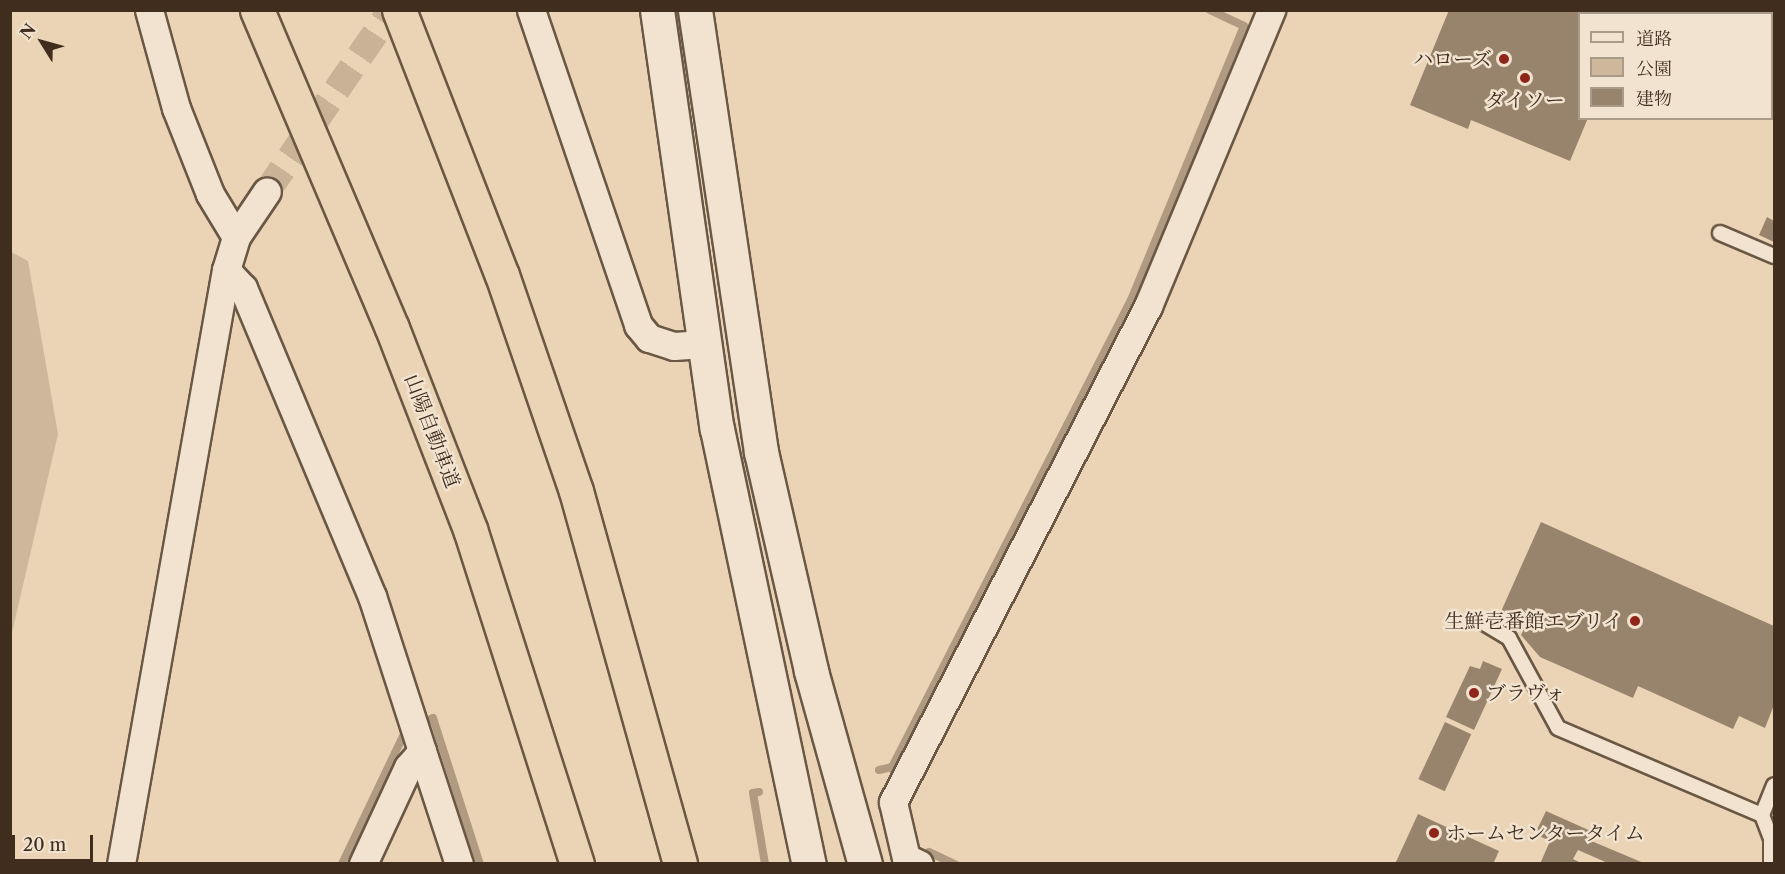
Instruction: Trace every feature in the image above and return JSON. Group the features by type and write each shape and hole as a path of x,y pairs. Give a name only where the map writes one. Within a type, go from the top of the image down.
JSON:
{"highway":[{"name":"山陽自動車道","path":"257,10 392,328 470,529 577,864"},
{"path":"399,10 502,274 576,491 680,864"}],"street":[{"path":"150,10 176,108 210,194 236,237"},
{"path":"531,10 638,325 649,338 674,346 703,344"},
{"path":"657,10 703,344 809,864"},
{"path":"695,10 761,452 811,671 865,864"},
{"path":"919,864 906,858 893,802 1148,306 1271,10"},
{"path":"121,864 226,270 236,237 267,191"},
{"path":"226,270 243,288 372,596 459,864"},
{"path":"363,864 408,767 422,751"}],"lane":[{"path":"1720,234 1774,256"},
{"path":"1479,620 1509,638 1558,728 1762,815"},
{"path":"1771,864 1771,839 1762,815 1774,785"}],"green space":[{"path":"11,252 28,261 58,434 11,637"}],"building":[{"name":"ハローズ","path":"1449,10 1638,10 1578,12 1578,120 1587,120 1570,161 1471,120 1468,129 1410,105"},
{"path":"1767,217 1774,221 1774,242 1759,235"},
{"name":"生鮮壱番館エブリイ","path":"1541,522 1774,626 1774,705 1765,728 1739,716 1733,729 1638,686 1633,698 1540,657 1521,635 1524,629 1499,616"},
{"name":"ブラヴォ","path":"1483,661 1502,669 1474,730 1446,717 1470,666 1480,669"},
{"path":"1445,722 1471,734 1445,791 1418,779"},
{"name":"ホームセンタータイム","path":"1546,811 1593,832 1589,840 1646,864 1610,864 1578,850 1573,859 1583,864 1540,864 1550,841 1535,834"},
{"name":"ホームセンタータイム","path":"1418,814 1499,851 1493,864 1395,864"}],"waterway":[{"path":"895,775 892,767 1131,300 1244,26 1210,10"},
{"path":"425,722 433,718 480,864"},
{"path":"342,864 405,732"},
{"path":"879,770 892,767"},
{"path":"759,792 753,793 765,864"},
{"path":"929,852 955,864"}],"tunnel":[{"path":"267,191 391,10"}],"place":[{"name":"ハローズ","path":"1504,59"},
{"name":"ダイソー","path":"1525,78"},
{"name":"生鮮壱番館エブリイ","path":"1635,621"},
{"name":"ブラヴォ","path":"1474,693"},
{"name":"ホームセンタータイム","path":"1434,833"}]}
